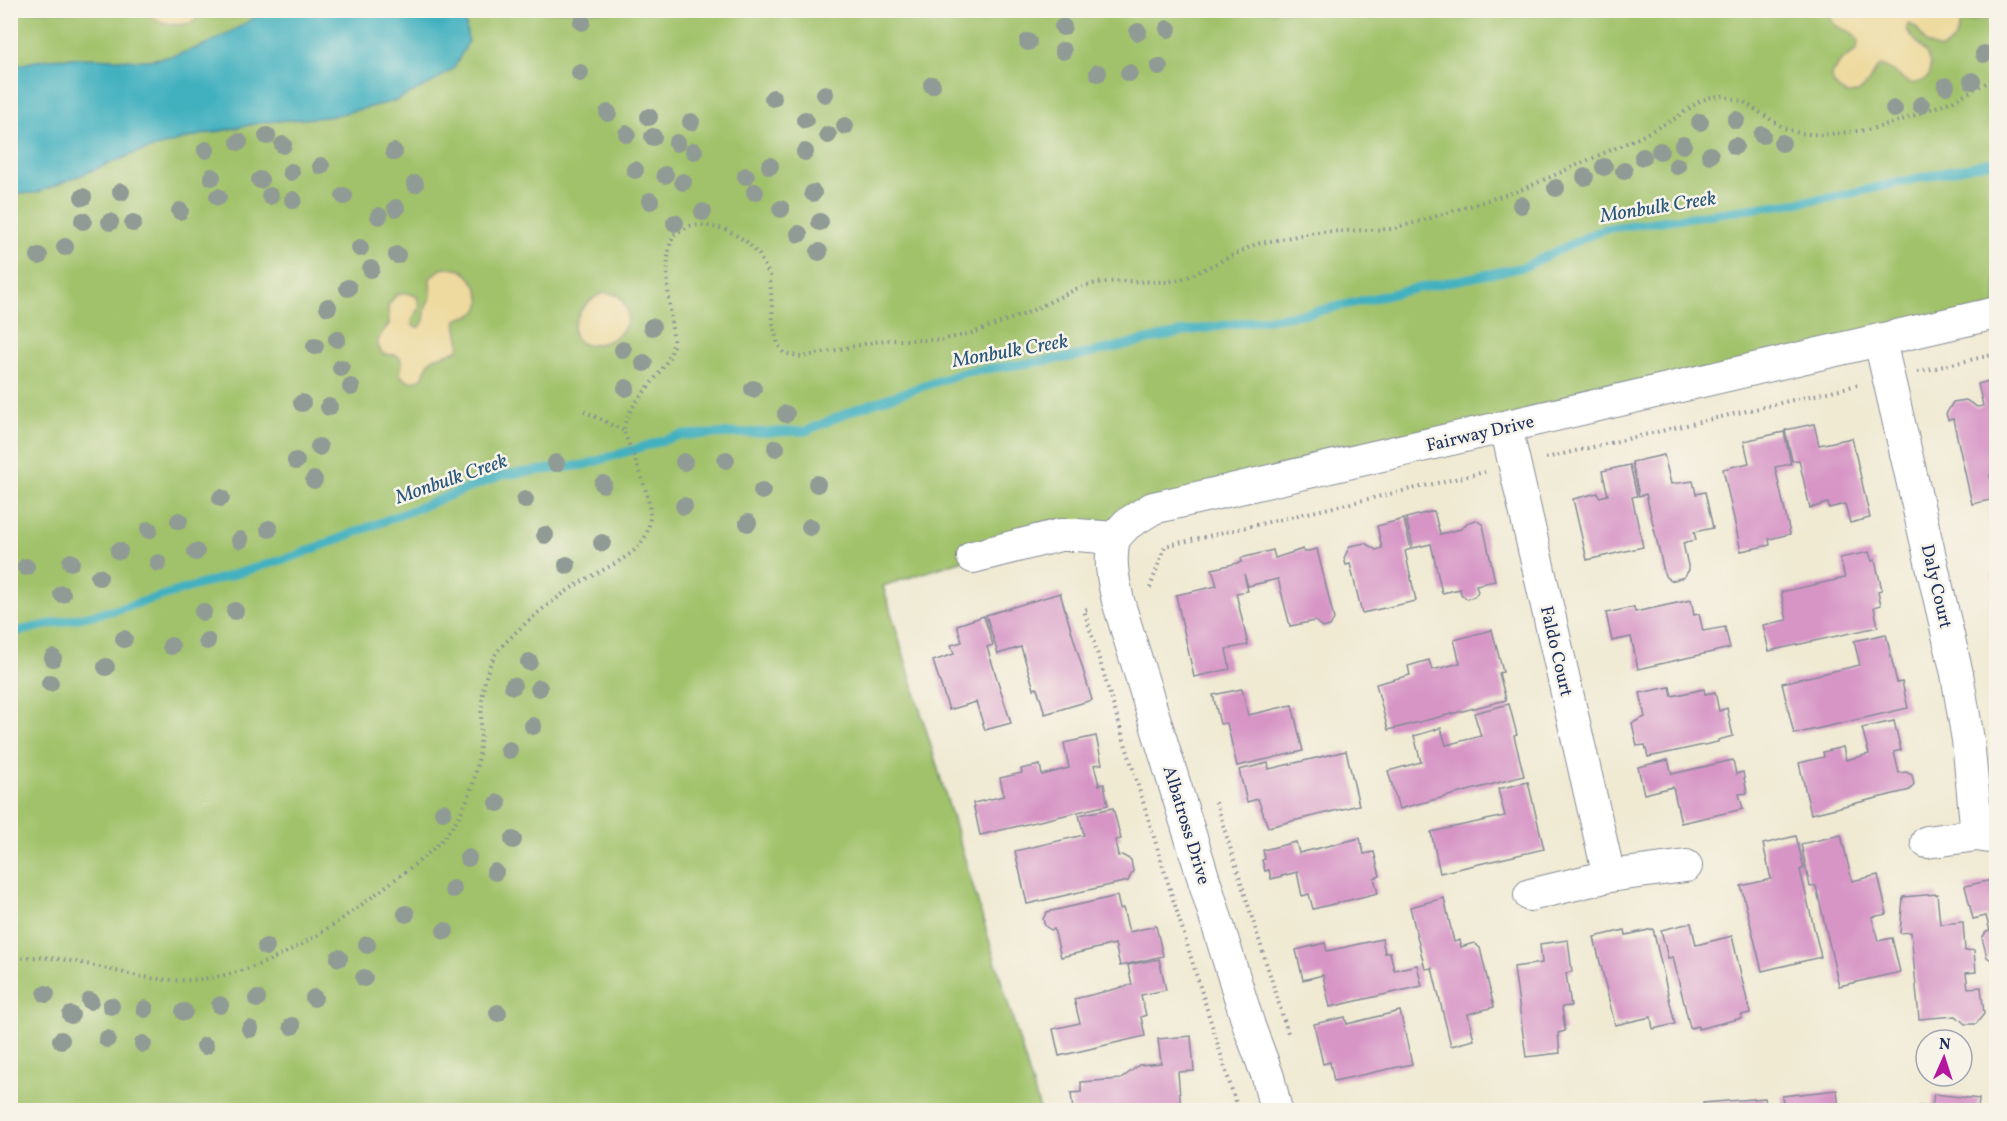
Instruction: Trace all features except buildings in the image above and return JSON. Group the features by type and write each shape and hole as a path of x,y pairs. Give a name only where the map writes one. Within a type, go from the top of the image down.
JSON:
{"street":[{"name":"Fairway Drive","path":"1114,538 1127,524 1153,508 1996,314"},
{"name":"Daly Court","path":"1880,341 1957,674 1987,836 1927,842"},
{"name":"Faldo Court","path":"1506,427 1609,876"},
{"path":"973,557 1060,535 1077,534 1114,538"},
{"name":"Albatross Drive","path":"1114,538 1110,554 1118,601 1249,1026 1268,1077 1276,1110"},
{"path":"1530,895 1609,876 1686,866"}],"path":[{"path":"10,959 27,957 68,960 135,976 183,980 218,976 252,968 298,947 367,901 440,844 459,817 471,787 477,765 484,686 495,655 510,638 551,603 639,545 650,526 650,503 624,432 624,424 665,365 673,344 667,260 674,235 690,226 701,225 725,229 746,241 759,255 770,276 773,323 778,345 784,353 802,357 884,340 940,340 969,334 1025,314 1076,289 1096,283 1167,282 1186,278 1256,244 1316,232 1391,229 1414,223 1521,190 1638,138 1674,119 1700,101 1711,97 1722,96 1742,101 1784,128 1821,135 1867,130 1891,124 1952,101 1996,78"},
{"path":"1907,374 1996,354"},
{"path":"1543,459 1858,385"},
{"path":"584,411 624,432"},
{"path":"1150,593 1149,586 1165,546 1495,469"},
{"path":"1091,608 1084,610 1238,1110"},
{"path":"1215,797 1293,1047"}],"green space":[{"path":"10,11 1996,11 1996,315 1138,515 973,557 883,586 1040,1110 11,1110"}],"sand":[{"path":"145,11 204,11 192,22 178,25 159,21"},
{"path":"1828,11 1993,11 1984,20 1961,21 1957,35 1952,42 1940,49 1927,44 1916,27 1909,24 1907,30 1930,62 1929,76 1921,82 1908,82 1886,67 1879,66 1864,88 1847,94 1836,86 1831,74 1842,60 1857,50 1858,40 1851,32 1834,24"},
{"path":"441,269 462,270 475,284 480,297 479,309 457,320 459,349 432,359 423,377 413,381 408,380 400,374 402,364 400,358 396,355 383,354 378,345 379,338 389,324 388,306 396,295 407,293 416,296 420,305 412,324 420,327 431,297 430,278"},
{"path":"604,293 618,295 627,311 626,325 617,336 604,342 591,345 579,342 574,333 577,318 588,303"}],"water":[{"path":"264,11 460,11 466,24 468,42 454,68 435,81 395,101 328,117 264,122 196,136 136,153 36,193 11,194 11,68 36,61 62,58 147,60 163,58 209,43"}],"waterway":[{"name":"Monbulk Creek","path":"10,633 115,610 295,556 502,475 584,465 681,435 806,431 856,409 965,372 1072,357 1187,331 1309,313 1524,267 1603,229 1829,198 1996,161"}]}
